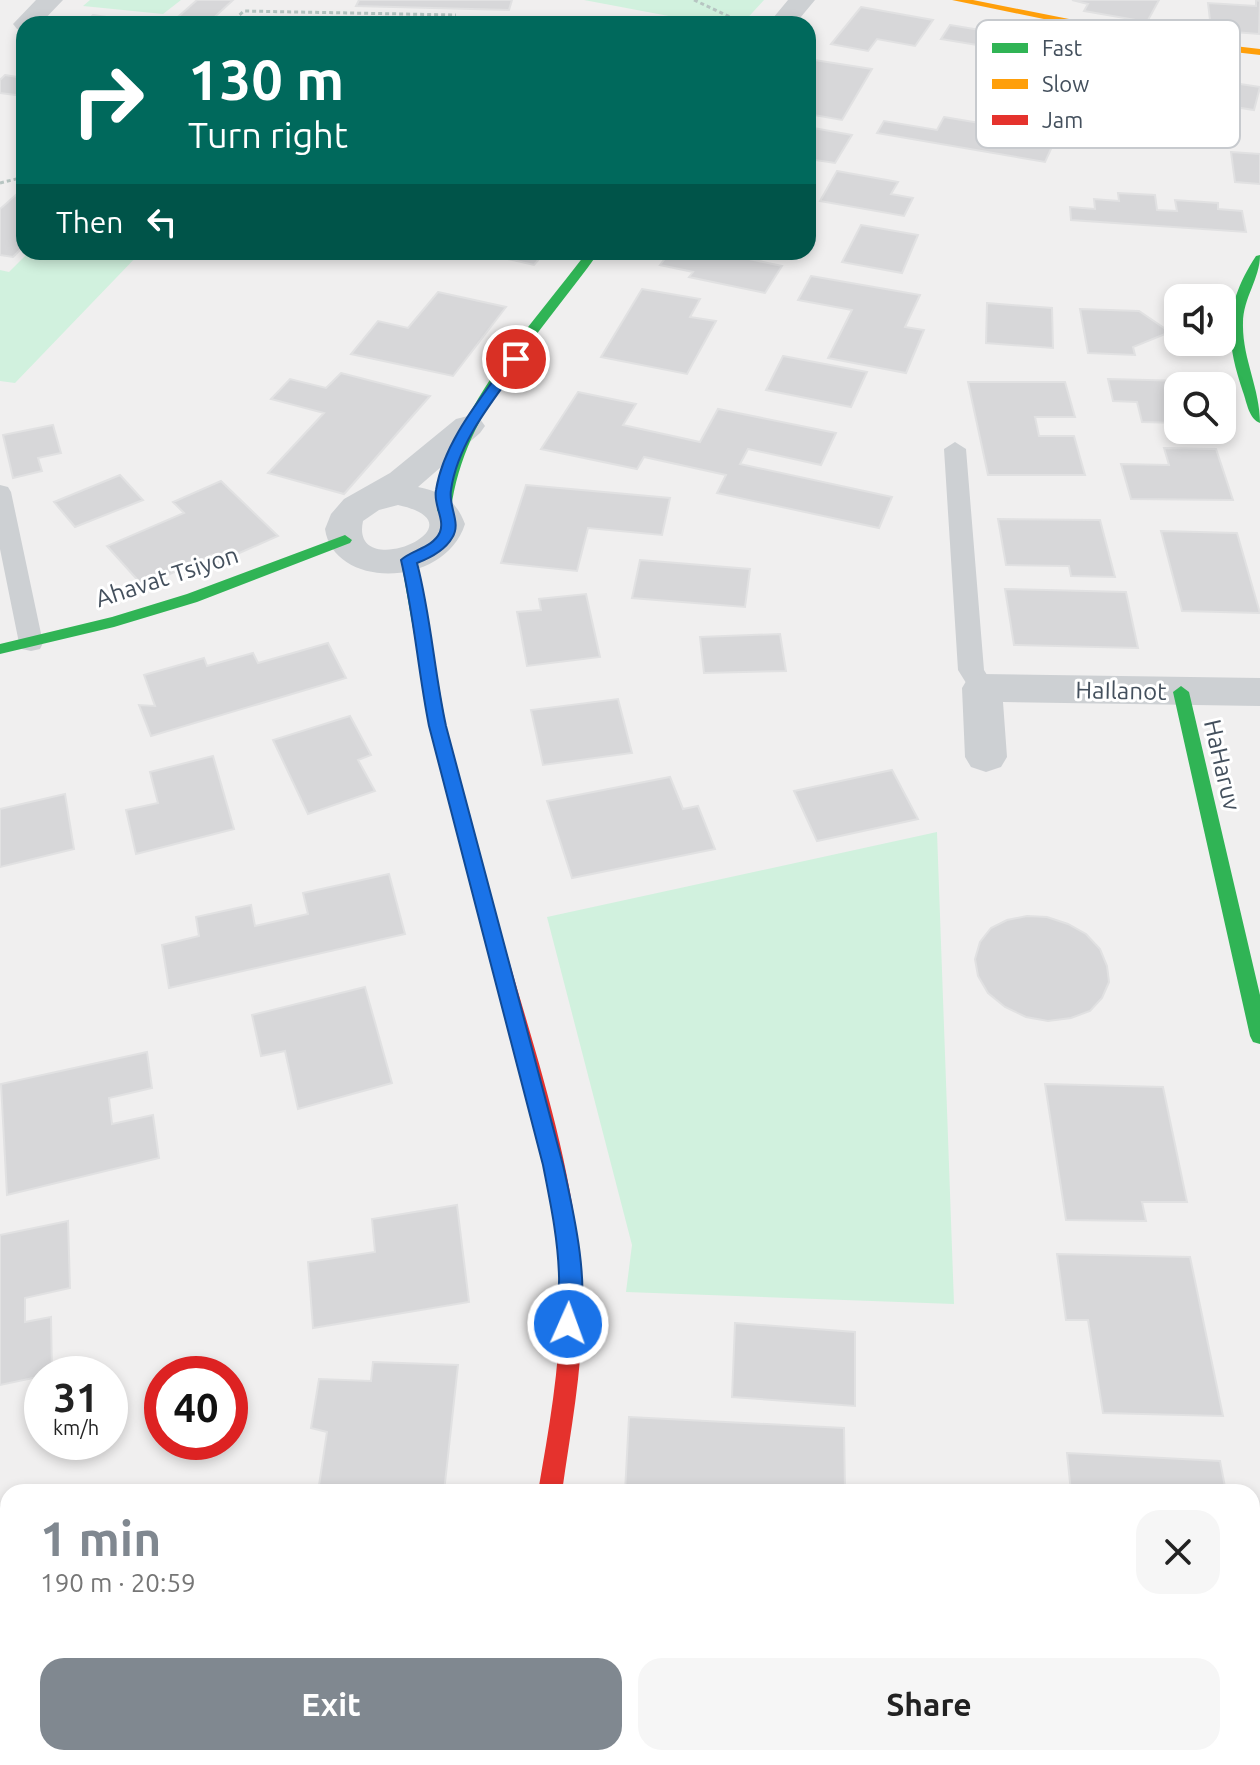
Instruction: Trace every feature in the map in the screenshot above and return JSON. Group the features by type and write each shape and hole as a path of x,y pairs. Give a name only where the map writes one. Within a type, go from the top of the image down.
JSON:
{"street":[{"path":"34,16 50,0"},
{"path":"788,16 802,0"},
{"path":"957,0 1000,4 1073,20"},
{"path":"1240,50 1260,52"},
{"path":"1260,259 1238,289 1232,319 1239,358 1260,419"},
{"path":"468,426 403,481 350,514 343,525 345,540 358,554 375,560 409,560 426,554 446,536 449,521 444,510 445,482 468,426 587,260"},
{"path":"374,499 398,494 414,495 430,500 444,510"},
{"name":"Ahavat Tsiyon","path":"0,649 192,598 345,540"},
{"path":"409,560 420,607 438,726 553,1165 564,1221 570,1277 568,1348 551,1484"},
{"path":"982,688 986,757"},
{"name":"HaIlanot","path":"982,688 1260,692"},
{"name":"HaHaruv","path":"1181,692 1260,1036"}],"lane":[{"path":"955,449 971,670 982,688"},
{"path":"0,492 31,643"}],"path":[{"path":"694,0 728,16"},
{"path":"238,16 244,11 456,15"}],"green space":[{"path":"90,0 181,0 163,14 83,6"},
{"path":"584,0 764,0 749,16 669,16"},
{"path":"21,260 133,260 15,383 0,381 0,270 9,272"},
{"path":"937,832 954,1304 626,1292 632,1245 547,917"}],"building":[{"path":"197,0 233,0 216,16 179,16"},
{"path":"359,0 512,0 509,10 356,6"},
{"path":"1072,0 1159,0 1148,20 1084,11 1088,4"},
{"path":"1256,0 1260,1 1259,34 1240,32 1240,20 1210,20 1208,3 1256,6"},
{"path":"861,7 933,20 915,46 877,39 868,51 831,44"},
{"path":"950,25 976,29 976,45 941,39"},
{"path":"816,60 872,69 842,120 816,115"},
{"path":"5,75 16,77 16,95 0,93 0,80"},
{"path":"1240,84 1260,87 1254,110 1240,108"},
{"path":"944,117 976,122 976,148 1051,148 1045,162 877,133 884,121 937,130"},
{"path":"816,128 852,135 835,163 816,160"},
{"path":"1231,152 1260,154 1260,184 1235,182"},
{"path":"837,171 898,182 891,194 913,198 904,216 820,201"},
{"path":"1118,193 1155,195 1157,210 1177,211 1175,200 1218,203 1218,209 1242,211 1246,232 1071,220 1070,207 1095,209 1094,199 1119,201"},
{"path":"16,195 16,254 13,257 0,255 0,209"},
{"path":"861,225 918,235 902,273 842,262"},
{"path":"512,260 538,260 534,265"},
{"path":"664,260 754,260 782,266 765,293 689,277 693,272 660,265"},
{"path":"811,276 920,295 905,327 924,330 906,373 828,358 852,310 798,300"},
{"path":"642,289 700,299 690,317 716,321 687,374 601,357"},
{"path":"438,292 506,307 453,376 351,354 378,321 408,328"},
{"path":"987,303 1052,308 1053,348 986,343"},
{"path":"1080,309 1139,311 1164,328 1164,334 1133,347 1135,355 1088,353"},
{"path":"783,356 867,372 851,407 766,390"},
{"path":"341,373 430,396 344,494 268,473 324,413 271,399 290,379 326,388"},
{"path":"1108,379 1164,380 1164,423 1142,422 1137,402 1113,401"},
{"path":"968,382 1065,382 1075,417 1035,417 1039,436 1074,436 1085,475 988,475"},
{"path":"578,392 636,404 623,425 700,442 718,409 836,433 821,465 748,449 740,464 892,497 879,528 717,493 726,475 644,457 637,469 541,449"},
{"path":"53,425 61,453 38,458 42,471 13,478 3,435"},
{"path":"1164,448 1216,449 1233,500 1131,499 1121,464 1169,465"},
{"path":"120,475 143,500 75,527 54,502"},
{"path":"221,481 278,536 219,562 212,555 143,586 107,546 184,513 173,502"},
{"path":"526,485 670,498 662,535 588,528 577,571 501,563"},
{"path":"998,519 1100,520 1115,577 1071,576 1069,566 1006,565"},
{"path":"1161,531 1237,533 1260,613 1182,611"},
{"path":"640,560 750,569 745,607 632,598"},
{"path":"1005,589 1126,592 1138,648 1014,645"},
{"path":"586,594 600,657 527,666 517,612 541,610 539,599"},
{"path":"780,634 786,671 704,673 700,637"},
{"path":"328,643 346,678 151,736 139,705 155,706 144,675 204,658 207,666 253,653 258,663"},
{"path":"618,699 632,753 543,765 531,710"},
{"path":"350,716 371,755 358,760 375,791 308,814 273,740"},
{"path":"213,756 234,829 136,854 126,810 158,803 150,772"},
{"path":"892,770 918,819 817,841 794,791"},
{"path":"670,777 683,809 698,806 715,849 572,878 547,801"},
{"path":"65,794 74,849 0,867 0,809"},
{"path":"389,874 405,934 169,988 162,945 199,936 196,917 251,905 255,926 308,914 303,893"},
{"path":"1027,916 1047,917 1068,924 1086,934 1100,949 1109,982 1102,998 1090,1011 1071,1018 1048,1021 1026,1017 1005,1007 988,993 978,976 975,959 980,942 991,928 1007,920"},
{"path":"365,987 392,1083 298,1109 285,1051 261,1056 252,1015"},
{"path":"147,1052 152,1088 109,1098 112,1124 153,1115 159,1158 7,1195 1,1084"},
{"path":"1045,1084 1163,1087 1187,1202 1142,1202 1146,1221 1066,1220"},
{"path":"457,1205 469,1302 313,1328 308,1262 375,1252 372,1219"},
{"path":"68,1221 70,1288 25,1298 25,1322 51,1317 52,1356 24,1356 24,1380 0,1385 0,1235"},
{"path":"1057,1254 1190,1257 1223,1416 1103,1413 1088,1320 1066,1320"},
{"path":"735,1323 855,1332 855,1406 732,1397"},
{"path":"373,1362 458,1365 445,1484 319,1484 327,1432 311,1428 319,1379 371,1381"},
{"path":"629,1417 844,1428 845,1484 625,1484"},
{"path":"1067,1453 1220,1461 1224,1484 1070,1484"}],"traffic: fast":[{"path":"1260,259 1247,280 1236,319 1240,357 1260,419"},
{"path":"444,510 447,481 478,413 526,341 587,260"},
{"path":"0,649 114,622 192,598 345,540"},
{"path":"409,560 438,726 493,936"},
{"path":"1181,692 1260,1036"}],"traffic: slow":[{"path":"957,0 1058,20"},
{"path":"1240,50 1260,52"}],"traffic: jam":[{"path":"493,936 550,1147 566,1233 571,1329 551,1484"}],"route":[{"path":"516,359 468,426 448,474 443,491 444,510 449,521 446,536 437,547 409,560 420,607 438,726 553,1165 564,1221 570,1277 568,1324"}]}
